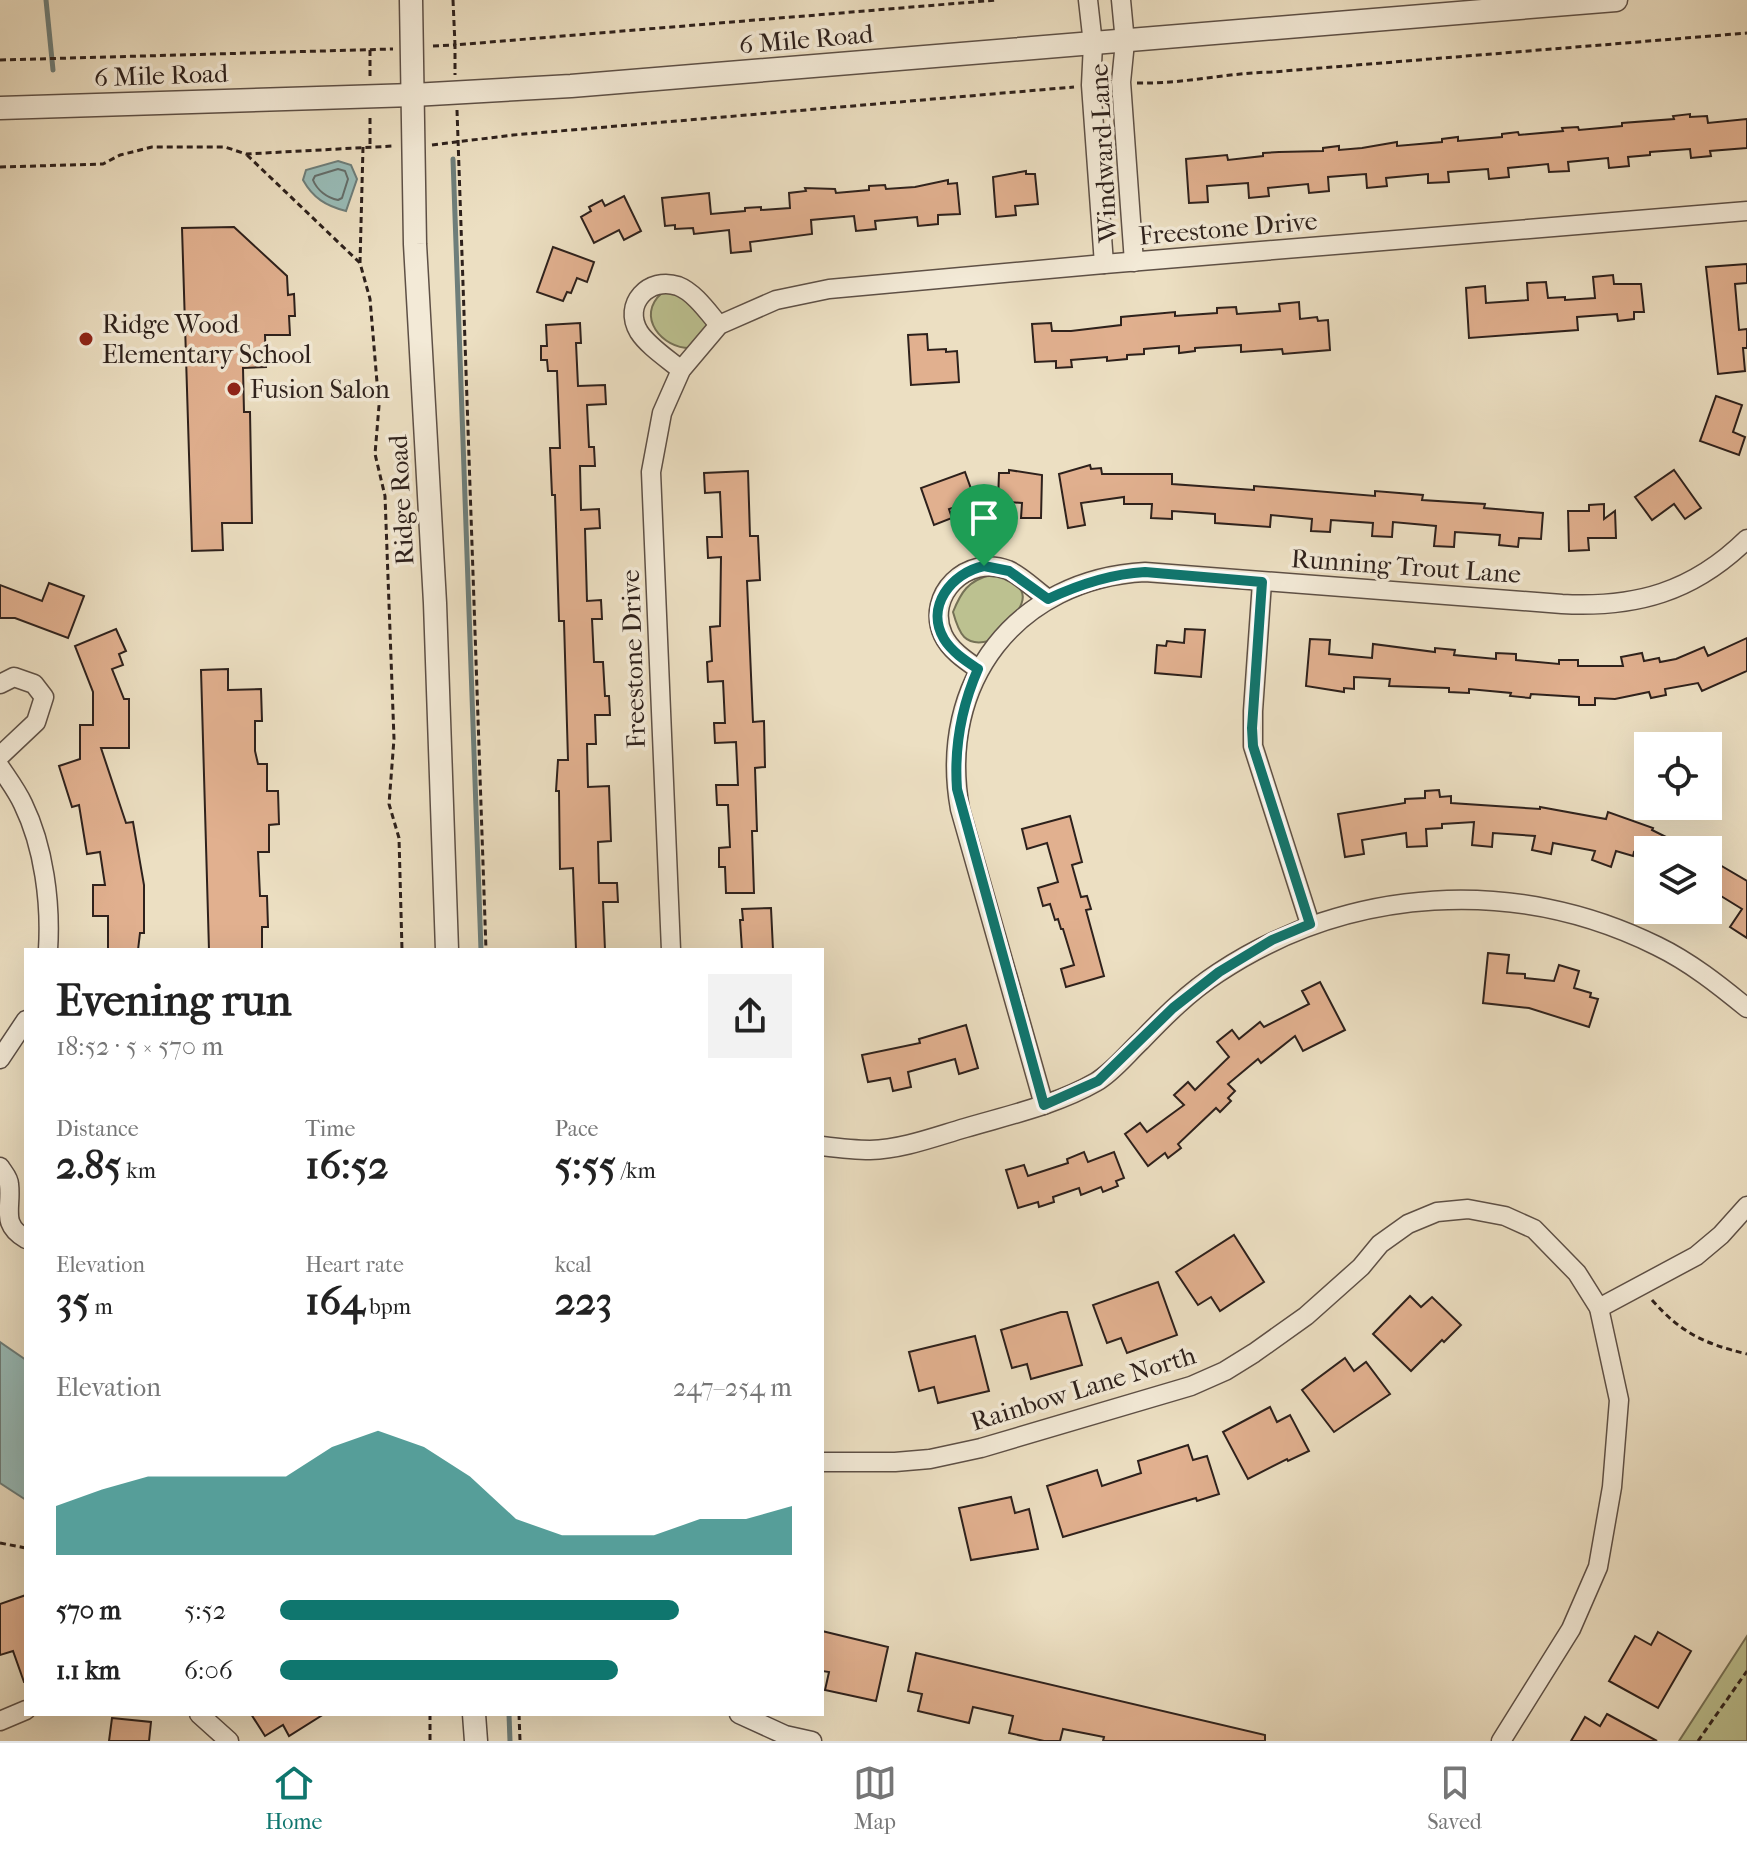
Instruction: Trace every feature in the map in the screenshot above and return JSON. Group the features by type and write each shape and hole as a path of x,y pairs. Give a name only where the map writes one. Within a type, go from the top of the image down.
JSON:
{"street":[{"name":"Ridge Road","path":"411,0 412,146 435,603 447,948"},
{"name":"Windward Lane","path":"1088,0 1104,264"},
{"name":"Windward Lane","path":"1121,0 1125,42 1121,82 1134,262"},
{"name":"6 Mile Road","path":"0,108 413,95 571,86 1616,0"},
{"name":"Freestone Drive","path":"671,948 651,472 662,413 681,370 719,325 776,300 829,289 1747,211"},
{"path":"681,370 640,333 635,322 634,306 645,289 666,283 682,287 719,325"},
{"name":"Running Trout Lane","path":"1044,1105 957,789 955,761 961,720 978,669 1023,616 1048,599 1081,584 1145,572 1562,604 1628,603 1690,582 1722,561 1747,539"},
{"path":"978,669 955,651 940,627 939,605 955,580 974,568 996,567 1009,571 1048,599"},
{"path":"1262,582 1252,719 1253,746 1310,924"},
{"path":"0,684 14,677 34,684 44,697 36,722 0,756"},
{"path":"0,767 23,804 34,835 48,906 48,948"},
{"path":"824,1146 871,1150 903,1146 1044,1105 1098,1081 1173,1008 1219,972 1272,940 1310,924 1421,900 1486,900 1545,907 1593,919 1659,947 1701,973 1747,1008"},
{"path":"0,1059 24,1023"},
{"path":"12,1178 7,1220 14,1233 24,1238"},
{"path":"1599,1308 1696,1256 1721,1235 1747,1206"},
{"name":"Rainbow Lane North","path":"824,1462 895,1462 981,1448 1191,1386 1225,1371 1306,1316 1361,1267 1380,1244 1408,1224 1437,1212 1468,1209 1505,1216 1534,1229 1577,1273 1599,1308 1619,1400 1612,1487 1598,1567 1571,1629 1501,1741"},
{"path":"0,1721 24,1711"},
{"path":"201,1716 229,1741"},
{"path":"474,1716 476,1741"},
{"path":"743,1716 772,1730 812,1741"}],"path":[{"path":"453,0 486,948"},
{"path":"0,60 412,48 997,0"},
{"path":"0,167 103,164 120,155 152,147 225,147 246,154 412,146"},
{"path":"363,147 360,263 370,299 379,406 375,454 385,496 394,739 389,804 399,838 402,948"},
{"path":"246,154 360,263"},
{"path":"1640,1284 1676,1327 1701,1341 1747,1354"},
{"path":"0,1543 24,1548"},
{"path":"1698,1741 1747,1671"},
{"path":"430,1716 430,1741"},
{"path":"519,1716 520,1741"}],"green space":[{"path":"662,293 680,293 704,315 707,326 691,348 670,343 656,330 651,311"},
{"path":"990,575 1003,577 1015,584 1023,598 1016,614 989,641 974,642 964,637 953,612 966,588"},
{"path":"1747,1636 1747,1741 1679,1741"}],"water":[{"path":"338,161 351,165 357,179 346,211 321,200 303,180 306,170"},
{"path":"0,1342 24,1359 24,1499 0,1483"}],"building":[{"path":"1690,114 1690,117 1707,116 1708,123 1747,119 1747,148 1710,151 1711,156 1691,158 1690,149 1650,152 1650,155 1628,157 1629,166 1609,168 1608,158 1568,162 1569,171 1549,172 1548,164 1508,168 1509,177 1489,179 1488,169 1448,172 1449,182 1428,183 1428,174 1386,178 1387,186 1367,188 1366,174 1328,177 1329,191 1309,193 1308,184 1268,188 1269,196 1249,198 1248,183 1207,186 1208,202 1189,203 1186,159 1227,155 1228,160 1263,156 1263,153 1323,151 1323,148 1339,146 1339,150 1397,142 1397,146 1442,142 1442,139 1458,137 1458,141 1502,137 1502,134 1518,132 1519,135 1563,131 1562,128 1578,127 1579,130 1622,126 1622,123 1674,119 1673,116"},
{"path":"1026,171 1026,174 1035,174 1038,204 1015,206 1016,215 996,217 993,177"},
{"path":"948,180 948,184 957,183 960,214 938,215 938,224 918,226 917,217 875,221 876,229 856,231 854,216 811,220 812,234 750,242 751,251 731,253 729,230 694,234 693,228 665,226 662,198 709,193 711,214 745,211 745,208 790,208 789,193 806,191 805,188 835,189 836,193 869,190 869,186 885,185 886,189 915,187"},
{"path":"624,196 641,231 624,240 619,230 594,243 581,217 591,211 589,207 602,200 605,206"},
{"path":"234,227 287,276 288,295 294,294 295,316 289,316 290,335 265,335 266,367 243,368 244,412 250,412 252,523 222,523 223,550 192,551 182,228"},
{"path":"553,247 594,262 587,282 577,278 571,293 567,292 563,301 537,292"},
{"path":"1747,264 1747,283 1735,284 1739,330 1747,329 1747,348 1743,348 1745,371 1718,374 1706,267"},
{"path":"1613,275 1614,284 1641,284 1644,312 1634,312 1634,319 1618,321 1617,314 1577,317 1578,330 1469,338 1466,288 1485,286 1486,303 1528,300 1527,283 1546,282 1548,298 1595,298 1593,277"},
{"path":"1299,302 1300,319 1317,317 1318,321 1328,320 1330,350 1283,354 1282,349 1241,352 1241,345 1195,348 1195,351 1179,353 1179,346 1144,349 1144,354 1127,355 1127,359 1071,360 1072,367 1056,368 1056,361 1035,362 1032,324 1051,323 1052,331 1071,331 1121,325 1121,317 1175,312 1175,316 1217,313 1217,308 1236,307 1237,314 1280,311 1279,304"},
{"path":"580,323 581,343 576,343 578,386 605,385 606,404 587,405 589,447 594,447 595,466 580,466 581,510 599,509 600,528 585,529 587,601 601,600 602,619 592,619 594,662 603,662 605,696 609,696 610,715 595,715 596,744 587,744 588,787 609,786 611,841 598,842 599,883 617,883 618,902 603,902 605,948 576,948 573,868 560,869 559,791 556,791 558,760 568,760 564,621 559,621 555,495 552,495 550,448 560,448 557,371 548,371 547,360 541,360 541,346 547,346 546,325"},
{"path":"927,334 928,350 957,351 959,382 911,385 908,335"},
{"path":"1716,396 1742,405 1733,432 1745,437 1739,455 1700,441"},
{"path":"1090,465 1091,469 1101,468 1102,474 1172,474 1172,484 1254,490 1254,486 1375,496 1375,491 1423,495 1422,500 1485,504 1484,508 1543,513 1541,539 1519,538 1518,547 1499,545 1500,535 1455,532 1454,547 1434,546 1436,526 1393,522 1392,537 1372,536 1373,523 1331,520 1330,532 1311,531 1312,519 1271,515 1270,527 1215,523 1215,514 1172,511 1172,519 1151,518 1152,504 1124,504 1124,497 1081,503 1085,525 1068,528 1059,474"},
{"path":"1009,470 1042,475 1041,518 1021,518 1022,503 998,501 999,473 1009,473"},
{"path":"1674,470 1701,508 1685,519 1674,504 1652,520 1635,497"},
{"path":"748,471 750,536 758,536 760,580 747,581 753,722 764,721 765,767 755,768 757,831 752,831 754,893 726,893 725,867 719,867 719,848 730,847 728,805 717,805 716,785 738,785 736,742 715,743 714,723 725,723 723,681 708,682 707,662 712,661 710,627 720,626 721,557 708,558 707,537 722,537 720,492 705,493 704,473"},
{"path":"965,472 975,500 949,509 952,518 934,525 921,488"},
{"path":"1604,504 1604,519 1615,511 1616,538 1588,538 1589,550 1569,551 1568,511 1589,511 1589,505"},
{"path":"49,583 84,596 68,638 15,618 0,618 0,585 42,601"},
{"path":"116,629 126,651 119,654 123,665 112,669 124,699 129,699 129,748 101,748 126,823 133,822 144,885 144,933 140,933 138,948 108,948 108,916 93,916 93,885 105,885 100,852 87,854 79,805 72,807 59,766 80,759 80,725 93,725 93,692 75,646"},
{"path":"1185,629 1205,630 1201,677 1155,673 1157,645 1166,646 1167,641 1184,643"},
{"path":"1747,638 1747,671 1702,691 1698,683 1665,689 1666,695 1651,698 1649,692 1615,699 1595,698 1595,705 1579,705 1579,697 1531,694 1530,698 1469,689 1469,693 1449,692 1449,688 1389,686 1390,679 1354,677 1354,689 1344,688 1344,692 1306,686 1310,639 1330,640 1329,654 1372,658 1373,644 1435,652 1435,648 1455,650 1454,655 1496,659 1496,653 1516,654 1516,660 1559,664 1559,660 1578,660 1578,666 1623,666 1621,657 1642,653 1644,661 1659,658 1660,662 1704,647 1708,656"},
{"path":"228,669 228,690 261,689 262,721 255,721 255,751 258,764 267,764 267,791 278,791 279,824 269,825 269,852 258,852 260,896 267,896 268,927 262,927 262,948 209,948 201,670"},
{"path":"1439,790 1440,797 1451,796 1451,803 1540,807 1606,819 1608,812 1653,828 1664,836 1634,836 1633,856 1616,851 1611,867 1592,860 1595,851 1553,843 1551,854 1532,850 1535,836 1493,833 1492,847 1472,845 1474,822 1442,824 1442,828 1426,829 1427,846 1407,847 1406,833 1362,840 1364,854 1345,857 1338,814 1405,803 1405,799 1425,798 1425,791"},
{"path":"1070,816 1082,862 1072,865 1081,897 1087,896 1091,909 1086,910 1104,976 1066,987 1061,969 1074,965 1063,929 1058,919 1055,920 1050,904 1043,906 1038,888 1058,882 1047,843 1027,849 1022,829"},
{"path":"1722,866 1747,881 1747,938 1730,927 1742,909 1722,897"},
{"path":"771,908 773,948 742,948 742,909"},
{"path":"1488,953 1509,955 1507,973 1525,974 1525,978 1554,981 1559,965 1579,971 1574,988 1591,993 1590,997 1598,999 1589,1027 1529,1008 1483,1003"},
{"path":"1320,982 1345,1030 1303,1051 1295,1036 1261,1063 1258,1059 1228,1084 1235,1091 1228,1098 1231,1101 1220,1112 1216,1108 1178,1144 1181,1148 1168,1158 1165,1153 1148,1166 1125,1134 1140,1123 1147,1132 1184,1105 1174,1095 1188,1082 1195,1090 1229,1057 1217,1042 1232,1030 1239,1039 1260,1022 1264,1027 1309,1004 1302,991"},
{"path":"966,1025 978,1068 959,1074 955,1059 908,1072 911,1087 893,1091 890,1078 868,1082 862,1055 920,1043 919,1039"},
{"path":"1084,1152 1088,1162 1114,1152 1124,1178 1116,1181 1118,1186 1103,1192 1101,1187 1081,1195 1079,1188 1053,1197 1054,1202 1039,1207 1038,1202 1018,1208 1006,1170 1024,1165 1028,1176 1068,1163 1067,1159"},
{"path":"1234,1235 1264,1282 1220,1311 1211,1297 1198,1305 1176,1272"},
{"path":"1158,1282 1177,1335 1127,1353 1121,1338 1107,1343 1093,1305"},
{"path":"1410,1296 1421,1307 1432,1297 1461,1325 1411,1371 1373,1334"},
{"path":"1067,1312 1082,1365 1031,1379 1027,1364 1012,1368 1001,1330"},
{"path":"975,1336 989,1391 938,1403 934,1387 919,1391 909,1352"},
{"path":"1345,1358 1354,1371 1366,1362 1390,1394 1334,1432 1302,1390"},
{"path":"1270,1407 1277,1422 1290,1415 1309,1451 1248,1479 1223,1432"},
{"path":"1188,1445 1193,1460 1207,1456 1219,1494 1063,1537 1047,1486 1097,1470 1102,1486 1141,1473 1138,1461"},
{"path":"1011,1497 1015,1513 1029,1509 1038,1549 971,1560 959,1508"},
{"path":"24,1596 24,1682 13,1651 0,1655 0,1604"},
{"path":"824,1631 888,1647 876,1701 825,1690 829,1672 824,1671"},
{"path":"1658,1632 1691,1651 1658,1708 1609,1681 1635,1636 1651,1645"},
{"path":"916,1653 1265,1735 1265,1741 1103,1741 1104,1737 1063,1729 1060,1741 1044,1741 1009,1733 1013,1716 973,1707 969,1723 918,1711 922,1694 908,1691"},
{"path":"1607,1714 1657,1741 1571,1741 1585,1717 1600,1726"},
{"path":"252,1716 321,1716 289,1736 283,1725 265,1736"},
{"path":"112,1718 151,1722 149,1741 109,1741"}],"waterway":[{"path":"46,0 53,70"},
{"path":"453,159 481,948"},
{"path":"509,1716 510,1741"}],"place":[{"name":"Ridge Wood Elementary School","path":"86,339"},
{"name":"Fusion Salon","path":"234,389"}],"route":[{"path":"984,566 1009,571 1048,599 1081,584 1130,573 1262,582 1253,746 1310,924 1272,940 1219,972 1173,1008 1098,1081 1044,1105 960,809 955,761 957,745 969,689 978,669 961,657 945,639 938,620 939,605 947,588 974,568 984,566"}]}
